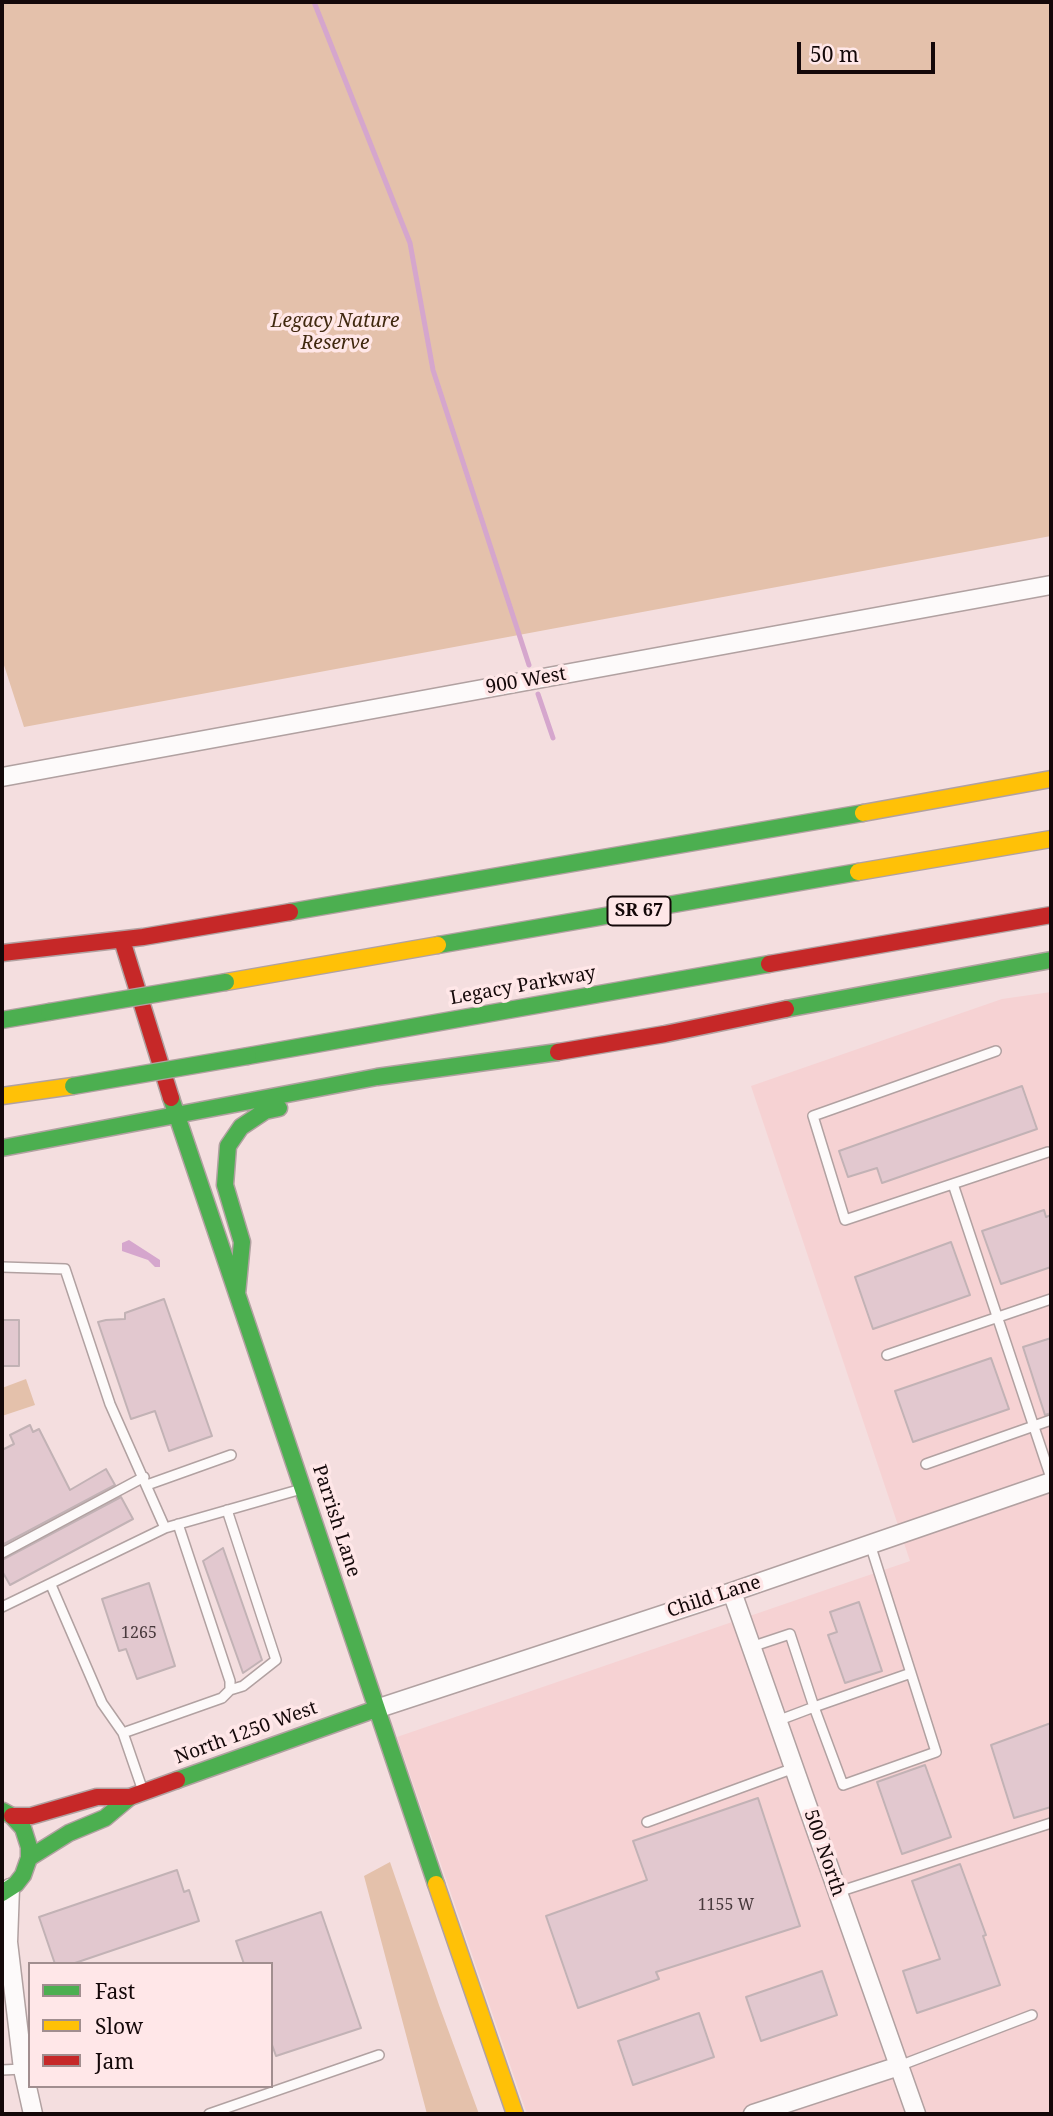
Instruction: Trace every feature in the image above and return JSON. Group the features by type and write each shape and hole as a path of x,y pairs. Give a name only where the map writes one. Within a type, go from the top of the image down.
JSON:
{"main road":[{"path":"2,953 122,940 1051,779"},
{"name":"SR 67","path":"2,1020 1051,839"},
{"name":"Legacy Parkway","path":"2,1096 248,1056 1051,915"},
{"name":"Parrish Lane","path":"122,940 177,1116 515,2114"},
{"path":"237,1294 242,1242 225,1185 228,1146 241,1127 265,1111 514,1060 1051,960"},
{"path":"2,1148 377,1077 514,1060"},
{"path":"212,1220 208,1168 216,1139 237,1109 250,1101"},
{"name":"North 1250 West","path":"7,1813 31,1816 97,1797 137,1794 376,1709"},
{"name":"North 1250 West","path":"29,1858 69,1833 105,1818 137,1794"},
{"path":"6,1890 23,1875 29,1858 26,1834 7,1813"}],"street":[{"name":"900 West","path":"2,776 1051,585"},
{"name":"Child Lane","path":"376,1709 732,1592 1051,1480"},
{"name":"500 North","path":"732,1592 916,2114"},
{"path":"6,1890 5,1937 23,2069 33,2114"},
{"path":"753,2114 899,2066"}],"lane":[{"path":"996,1051 813,1116 845,1220 1048,1152"},
{"path":"953,1184 1051,1480"},
{"path":"2,1267 65,1269 110,1404 165,1528"},
{"path":"887,1355 1051,1298"},
{"path":"926,1464 1051,1420"},
{"path":"2,1553 146,1481 231,1455"},
{"path":"2,1607 165,1528 303,1488"},
{"path":"123,1733 222,1698 230,1690 243,1686 276,1660 227,1510"},
{"path":"178,1524 230,1681 230,1690"},
{"path":"751,1647 790,1634 843,1785 936,1752 870,1544"},
{"path":"51,1585 102,1703 123,1733 137,1794"},
{"path":"777,1721 911,1674"},
{"path":"647,1822 794,1768"},
{"path":"838,1892 1051,1823"},
{"path":"899,2066 1032,2015"},
{"path":"209,2114 379,2056"},
{"path":"2,2070 23,2069"}],"shaded area":[{"path":"1051,992 1051,2114 527,2114 397,1737 910,1561 751,1086 1002,999"},
{"path":"129,1240 160,1260 160,1267 122,1251 122,1243"}],"green space":[{"name":"Legacy Nature Reserve","path":"2,2 1051,2 1051,536 24,727 2,659"},
{"path":"26,1379 35,1405 2,1416 2,1388"},
{"path":"390,1862 479,2114 427,2114 364,1876"}],"building":[{"path":"1022,1086 1037,1129 882,1183 877,1168 848,1177 839,1151"},
{"path":"1044,1210 1046,1217 1051,1215 1051,1267 1001,1284 982,1231"},
{"path":"951,1242 970,1295 873,1329 855,1277"},
{"path":"164,1299 212,1436 169,1451 155,1411 131,1419 98,1322 125,1319 125,1313"},
{"path":"2,1320 19,1320 19,1366 2,1366"},
{"path":"1051,1338 1051,1413 1045,1415 1023,1347"},
{"path":"991,1358 1009,1409 913,1442 895,1391"},
{"path":"30,1425 33,1432 39,1429 70,1490 106,1469 115,1485 2,1545 2,1450 14,1444 10,1435"},
{"path":"121,1497 133,1519 10,1585 2,1571 2,1560"},
{"path":"223,1548 262,1660 243,1673 203,1561"},
{"path":"149,1583 175,1666 137,1679 126,1649 119,1651 102,1599"},
{"path":"859,1602 882,1671 845,1683 828,1635 837,1632 830,1612"},
{"path":"1051,1723 1051,1807 1014,1818 991,1745"},
{"path":"925,1765 951,1837 902,1854 877,1782"},
{"path":"758,1798 800,1926 656,1972 659,1979 578,2008 546,1916 647,1880 633,1841"},
{"path":"960,1864 986,1935 983,1936 1000,1985 917,2013 903,1971 940,1959 912,1881"},
{"path":"177,1870 184,1892 189,1890 199,1921 78,1962 54,1962 39,1917"},
{"path":"321,1912 361,2028 276,2056 273,2048 273,1962 243,1962 236,1941"},
{"path":"822,1971 837,2015 761,2041 746,1997"},
{"path":"699,2013 714,2057 633,2085 618,2041"}],"waterway":[{"path":"314,2 410,243 433,370 529,665"},
{"path":"538,694 553,738"}],"traffic: fast":[{"path":"290,912 863,813"},
{"path":"438,945 858,872"},
{"path":"786,1009 1051,960"},
{"path":"248,1056 769,964"},
{"path":"49,1012 226,982"},
{"path":"2,1020 49,1012"},
{"path":"2,1148 377,1077 558,1052"},
{"path":"73,1086 248,1056"},
{"path":"171,1098 436,1884"},
{"path":"237,1294 242,1242 225,1185 228,1146 241,1127 265,1111 279,1108"},
{"path":"177,1780 376,1709"},
{"path":"29,1858 69,1833 105,1818 130,1797"},
{"path":"2,1893 16,1884 23,1875 29,1858 29,1847 23,1828 3,1811"}],"traffic: slow":[{"path":"863,813 1051,779"},
{"path":"858,872 1051,839"},
{"path":"226,982 438,945"},
{"path":"2,1096 73,1086"},
{"path":"436,1884 515,2114"}],"traffic: jam":[{"path":"2,953 143,937 290,912"},
{"path":"769,964 1051,915"},
{"path":"122,940 171,1098"},
{"path":"558,1052 665,1034 786,1009"},
{"path":"12,1816 31,1816 97,1797 130,1797 177,1780"}]}
